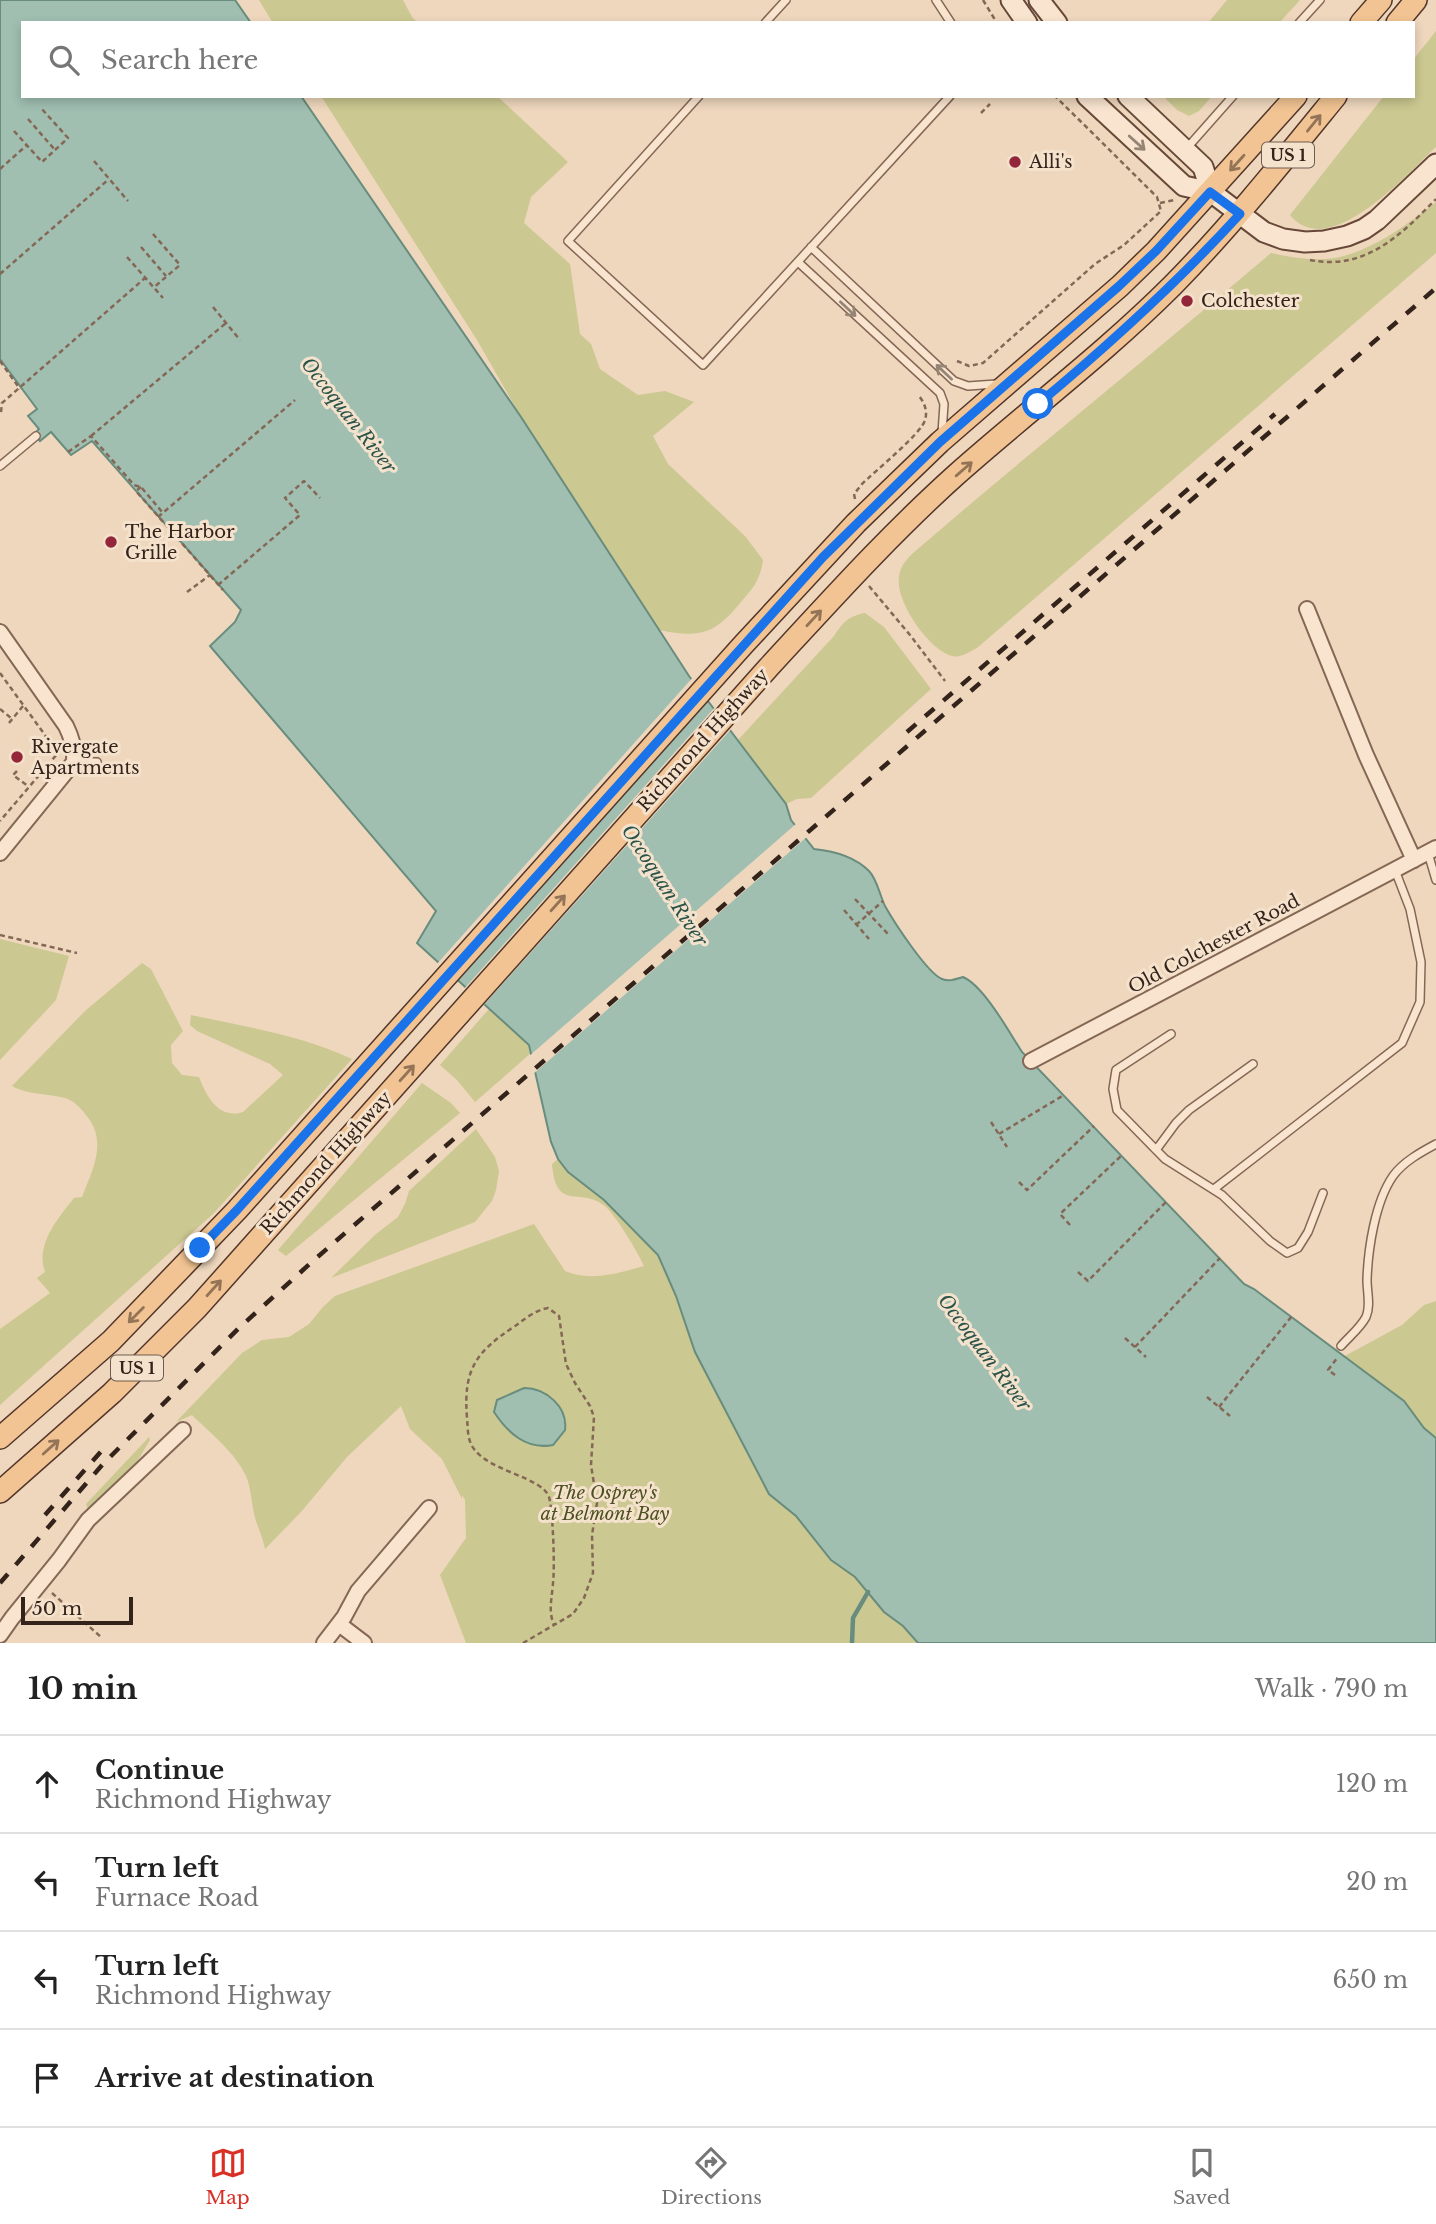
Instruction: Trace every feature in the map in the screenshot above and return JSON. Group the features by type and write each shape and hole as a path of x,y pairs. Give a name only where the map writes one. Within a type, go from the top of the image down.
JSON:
{"main road":[{"path":"1011,0 1026,21"},
{"path":"1039,0 1055,21"},
{"path":"1363,21 1381,0"},
{"path":"1399,21 1416,0"},
{"path":"1089,98 1184,186 1210,192 1264,232 1283,239 1305,242 1337,239 1364,229 1436,164"},
{"path":"1130,98 1203,167 1210,192"},
{"name":"Richmond Highway","path":"0,1438 111,1341 237,1210 743,645 868,511 940,442 1156,251 1294,98"},
{"name":"Richmond Highway","path":"0,1492 112,1393 197,1308 768,668 858,572 955,476 1132,324 1180,278 1240,214 1334,98"}],"street":[{"path":"1307,609 1366,755 1414,860"},
{"path":"0,632 66,726 72,740 74,762 0,853"},
{"name":"Old Colchester Road","path":"1031,1061 1432,850"},
{"path":"0,1635 88,1520 183,1430"},
{"path":"324,1643 339,1624 358,1591 429,1508"},
{"path":"339,1624 363,1643"}],"lane":[{"path":"767,21 786,0"},
{"path":"936,0 950,21"},
{"path":"1301,21 1320,0"},
{"path":"697,98 568,241 703,365 948,98"},
{"path":"1184,151 1231,98"},
{"path":"811,247 954,381 968,386 1007,383"},
{"path":"798,262 940,393 944,410 940,442"},
{"path":"0,466 36,436"},
{"path":"74,762 97,762"},
{"path":"1432,850 1436,880"},
{"path":"1214,1189 1402,1043 1420,1002 1421,962 1410,909 1395,870"},
{"path":"1171,1034 1116,1070 1113,1089 1117,1111 1166,1159 1222,1195 1270,1241 1287,1253 1298,1248 1303,1240 1323,1192"},
{"path":"1156,1150 1189,1110 1253,1064"},
{"path":"1341,1349 1366,1318 1369,1303 1369,1249 1382,1196 1393,1177 1406,1163 1436,1144"}],"path":[{"path":"983,0 996,21"},
{"path":"957,360 976,368 1103,258 1124,246 1161,211 1160,203 1153,193 1057,98"},
{"path":"981,113 990,104"},
{"path":"15,131 41,162 55,150 68,138 41,108"},
{"path":"28,119 55,150"},
{"path":"0,169 27,145"},
{"path":"94,161 128,201"},
{"path":"0,274 109,179"},
{"path":"1323,262 1355,258 1383,247 1415,221 1436,199"},
{"path":"153,234 180,264 153,288"},
{"path":"141,247 167,276"},
{"path":"127,257 163,298"},
{"path":"1,412 2,403 145,278"},
{"path":"213,307 240,340"},
{"path":"68,452 91,436 226,323"},
{"path":"0,361 20,388"},
{"path":"868,511 854,494 928,419 925,405 918,395"},
{"path":"158,517 295,400"},
{"path":"91,436 163,513"},
{"path":"218,585 300,515 285,498 304,481 320,498"},
{"path":"141,487 136,491 223,590"},
{"path":"858,572 911,635 945,681"},
{"path":"187,592 210,575"},
{"path":"0,673 58,753 0,821"},
{"path":"9,723 23,706"},
{"path":"0,709 12,719"},
{"path":"17,771 13,775 28,786"},
{"path":"855,899 888,934"},
{"path":"856,925 883,901"},
{"path":"844,910 869,939"},
{"path":"0,936 77,953"},
{"path":"999,1134 1064,1095"},
{"path":"991,1122 1007,1147"},
{"path":"1019,1182 1027,1190 1094,1126"},
{"path":"1070,1224 1060,1214 1122,1155"},
{"path":"1078,1272 1088,1281 1166,1202"},
{"path":"1135,1347 1220,1258"},
{"path":"523,1643 567,1619 578,1608 592,1579 592,1535 597,1498 591,1465 594,1424 592,1411 566,1364 559,1316 548,1308 534,1313 485,1348 472,1367 466,1391 468,1434 473,1448 493,1465 537,1484 548,1496 554,1573 551,1613 554,1625"},
{"path":"1219,1407 1292,1316"},
{"path":"1125,1338 1146,1357"},
{"path":"1335,1375 1328,1370 1341,1349"},
{"path":"1207,1397 1230,1416"},
{"path":"40,1583 102,1637"}],"green space":[{"path":"259,0 403,0 416,21 272,21"},
{"path":"1227,0 1300,0 1281,21 1210,21"},
{"path":"1436,31 1436,147 1388,193 1367,209 1346,221 1325,228 1306,227 1290,215 1382,98 1415,98 1415,57"},
{"path":"322,98 499,98 568,162 531,197 524,223 570,264 580,334 591,344 600,369 638,395 665,391 694,402 653,436 668,464 745,536 763,560 753,587 723,621 697,633 660,630 521,417 477,340"},
{"path":"1165,98 1210,98 1199,111 1189,116 1177,110"},
{"path":"1436,202 1436,253 977,648 952,656 943,652 924,635 902,599 900,573 903,564 912,554 956,516 1271,253 1298,258 1340,257 1370,246 1398,230"},
{"path":"865,613 884,627 931,689 811,798 797,799 786,804 738,740 844,623"},
{"path":"0,939 69,956 56,1000 0,1060"},
{"path":"142,963 151,969 183,1031 171,1045 172,1063 182,1075 199,1077 209,1098 220,1109 234,1114 243,1112 283,1075 270,1064 197,1031 190,1025 191,1015 293,1038 352,1059 214,1213 0,1405 0,1329 50,1293 37,1278 45,1272 43,1252 46,1242 55,1223 74,1198 82,1197 94,1166 97,1145 93,1125 74,1103 65,1098 12,1086 85,1011"},
{"path":"489,1009 529,1045 531,1053 475,1102 440,1065"},
{"path":"422,1083 451,1103 460,1113 286,1256 278,1250"},
{"path":"476,1129 495,1157 499,1171 492,1201 475,1222 331,1278 376,1234 398,1217 409,1191"},
{"name":"The Osprey's at Belmont Bay","path":"558,1159 569,1174 604,1200 658,1255 676,1296 695,1352 769,1494 796,1516 831,1560 855,1577 884,1612 903,1626 918,1643 466,1643 440,1575 466,1538 465,1500 462,1495 462,1499 442,1459 410,1429 401,1406 347,1457 301,1512 265,1549 248,1481 241,1467 222,1443 192,1415 176,1422 242,1353 262,1340 289,1337 309,1324 335,1296 534,1224 565,1271 594,1276 615,1274 644,1266 621,1226 605,1206 596,1200 564,1194 558,1188 552,1164"},
{"path":"1436,1301 1436,1438 1424,1428 1404,1401 1343,1357 1402,1325 1424,1305"},
{"path":"149,1437 150,1440 135,1465 88,1509 86,1504"}],"water":[{"name":"Occoquan River","path":"0,0 235,0 250,21 21,21 21,98 302,98 521,417 689,676 786,804 791,820 814,849 844,856 869,871 889,913 928,967 945,980 963,977 979,990 996,1010 1022,1052 1244,1284 1404,1401 1424,1428 1436,1438 1436,1643 918,1643 903,1626 884,1612 855,1577 831,1560 796,1516 769,1494 695,1352 676,1296 658,1255 604,1200 568,1172 558,1159 551,1142 529,1045 417,943 436,911 210,646 235,622 241,610 92,441 71,455 51,432 40,441 34,434 39,429 28,416 37,409 0,359"},
{"path":"524,1388 547,1395 554,1400 563,1414 565,1430 553,1445 526,1442 505,1427 494,1412 497,1400"}],"pier":[{"path":"694,676 711,698 456,983 436,965"},
{"path":"716,706 733,727 482,1007 463,990"},
{"path":"797,823 808,836 532,1075 528,1057"}],"waterway":[{"path":"852,1643 853,1618 868,1592"}],"railway":[{"path":"0,1583 103,1464 239,1328 314,1260 1436,288"},
{"path":"907,732 1275,414"},
{"path":"45,1515 105,1447"}],"place":[{"name":"Alli's","path":"1015,162"},
{"name":"Colchester","path":"1187,301"},
{"name":"The Harbor Grille","path":"111,542"},
{"name":"Rivergate Apartments","path":"17,757"}],"route":[{"path":"200,1248 856,523 940,442 1119,286 1156,251 1210,192 1240,214 1198,260 1132,324 1038,404"}]}
